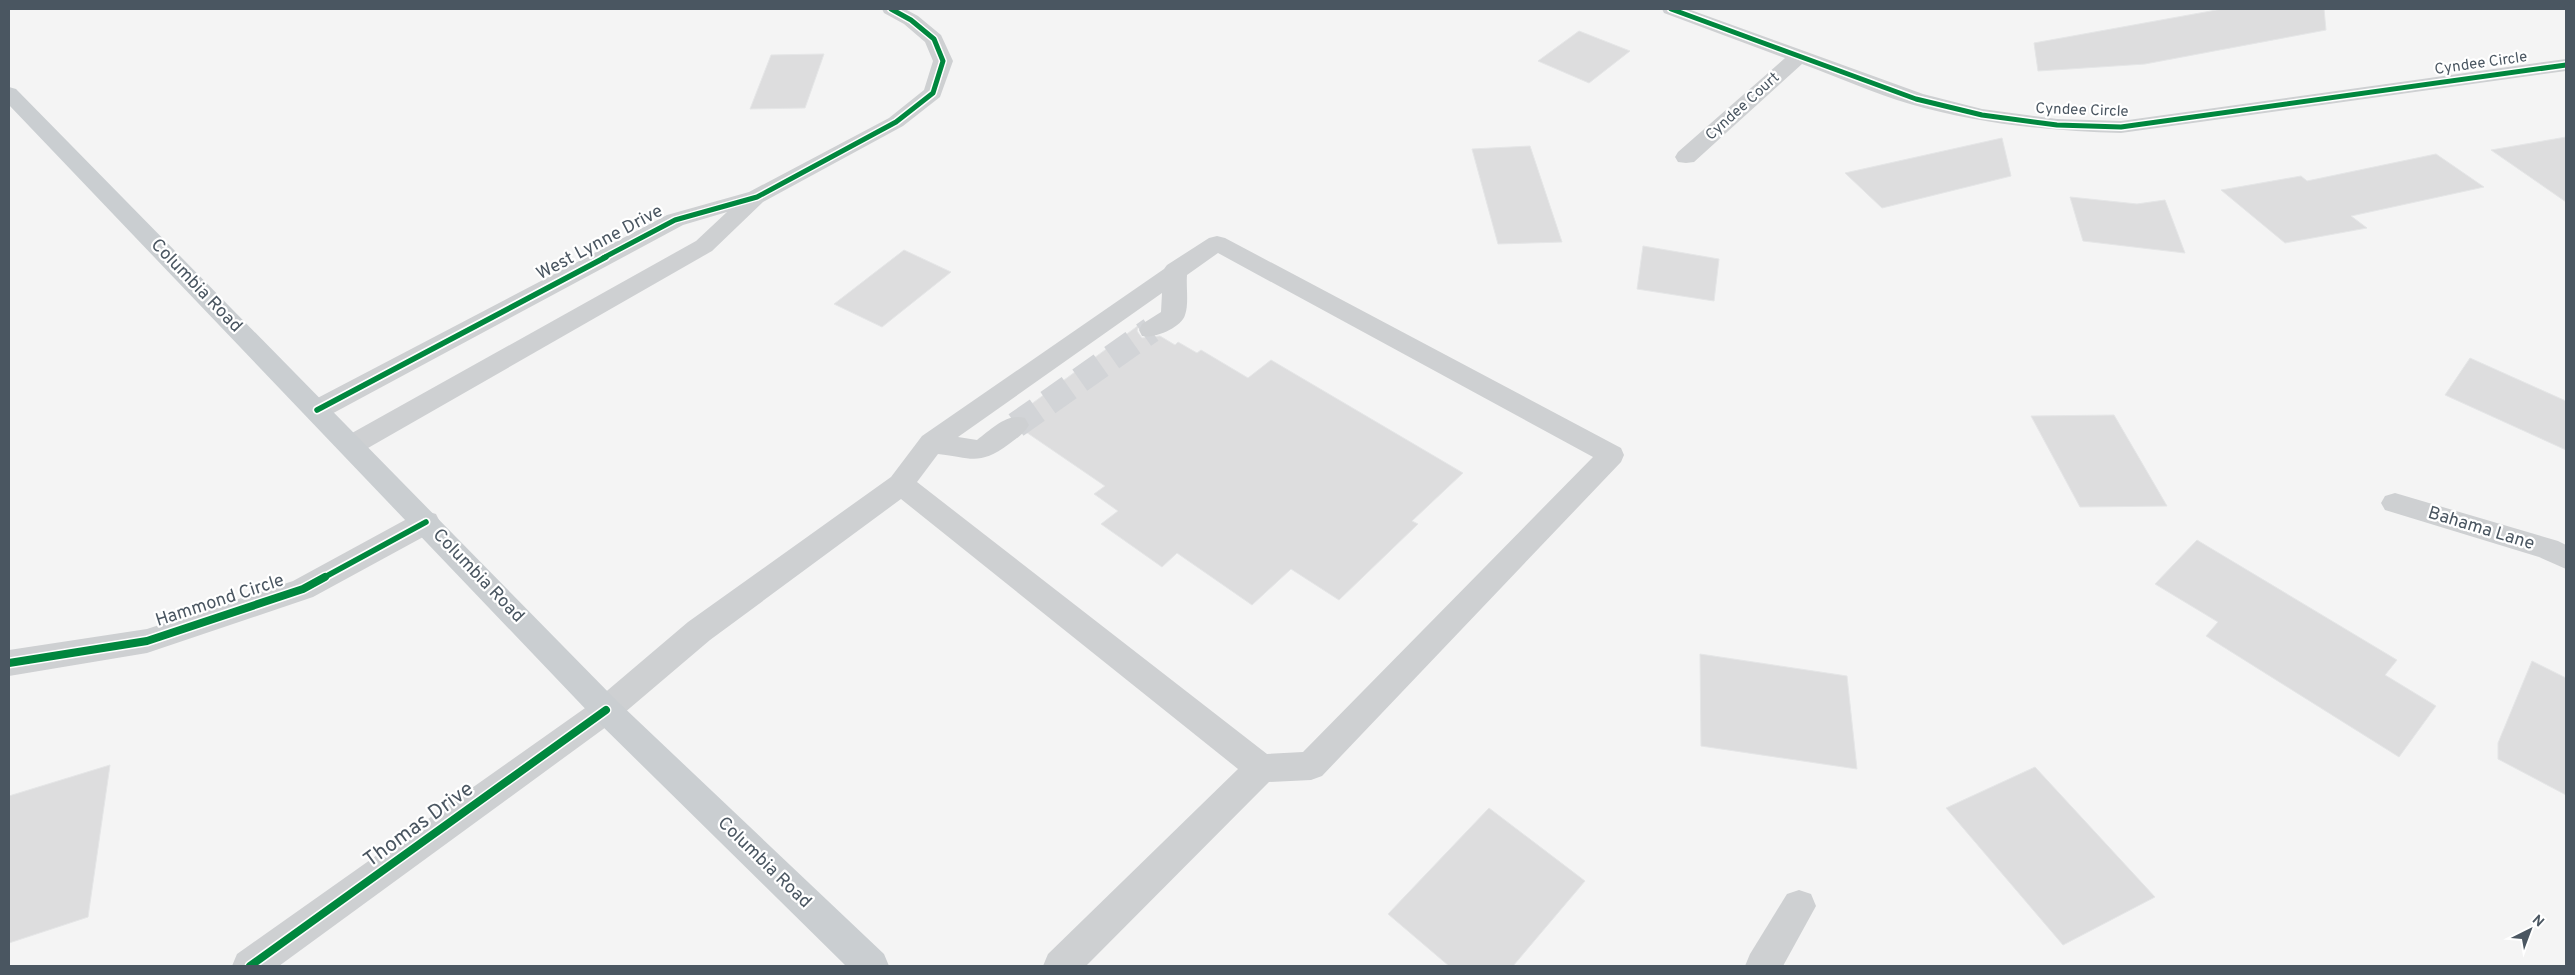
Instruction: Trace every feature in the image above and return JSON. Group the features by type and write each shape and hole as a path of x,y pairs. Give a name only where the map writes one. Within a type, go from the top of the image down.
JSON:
{"main road":[{"name":"Columbia Road","path":"9,93 352,445 606,710 871,966"}],"street":[{"name":"West Lynne Drive","path":"352,445 704,246 757,198 896,122 933,93 943,61 934,39 911,20 890,9"},
{"name":"Cyndee Circle","path":"1671,9 1916,99 1982,114 2057,125 2121,127 2566,64"},
{"name":"Cyndee Court","path":"1686,157 1799,56"},
{"name":"West Lynne Drive","path":"317,410 675,220 757,198"},
{"name":"Thomas Drive","path":"250,966 606,710 699,631 900,484 931,444 1175,270 1217,243 1611,455 1311,766 1261,768"},
{"path":"1151,330 1173,315 1175,270"},
{"path":"931,444 982,450 1016,425"},
{"path":"900,484 1261,768 1061,966"},
{"name":"Bahama Lane","path":"2395,503 2548,549 2566,558"},
{"name":"Hammond Circle","path":"9,662 147,640 294,592 426,522"},
{"path":"1763,966 1799,906"}],"building":[{"path":"2222,9 2324,9 2326,30 2145,64 2038,71 2034,43"},
{"path":"1579,31 1630,51 1589,83 1538,61"},
{"path":"824,54 805,108 750,109 771,55"},
{"path":"2566,137 2566,202 2491,150"},
{"path":"2002,138 2011,176 1882,208 1845,173"},
{"path":"1530,146 1562,242 1498,244 1472,149"},
{"path":"2436,154 2484,187 2351,216 2367,228 2285,243 2221,190 2301,176 2307,181"},
{"path":"2070,197 2137,204 2165,200 2185,253 2083,241"},
{"path":"1643,246 1719,259 1714,301 1637,289"},
{"path":"904,250 951,272 882,327 834,304"},
{"path":"1139,325 1137,331 1142,338 1160,336 1175,345 1178,342 1197,353 1201,350 1248,378 1271,360 1463,473 1412,521 1418,524 1339,600 1291,569 1252,605 1177,553 1162,567 1101,524 1118,511 1094,494 1105,486 1026,432 1031,424 1027,417 1015,416"},
{"path":"2470,358 2566,401 2566,450 2445,395"},
{"path":"2114,415 2167,506 2080,507 2031,416"},
{"path":"2197,540 2397,660 2385,675 2436,706 2399,757 2206,636 2218,622 2155,584"},
{"path":"1700,654 1847,676 1857,769 1701,746"},
{"path":"2532,661 2566,678 2566,795 2498,759 2498,743"},
{"path":"110,765 88,917 9,943 9,796"},
{"path":"2035,767 2155,897 2063,945 1946,808"},
{"path":"1489,808 1585,881 1513,966 1449,966 1388,914"}],"tunnel":[{"path":"1016,425 1151,330"}],"cycle path":[{"path":"317,410 675,220 757,197 896,122 933,93 943,61 934,39 911,20 891,9"},
{"path":"1671,9 1916,99 1982,115 2057,125 2121,127 2566,65"},
{"path":"9,663 147,641 303,589 426,522"},
{"path":"250,966 606,710"}]}
